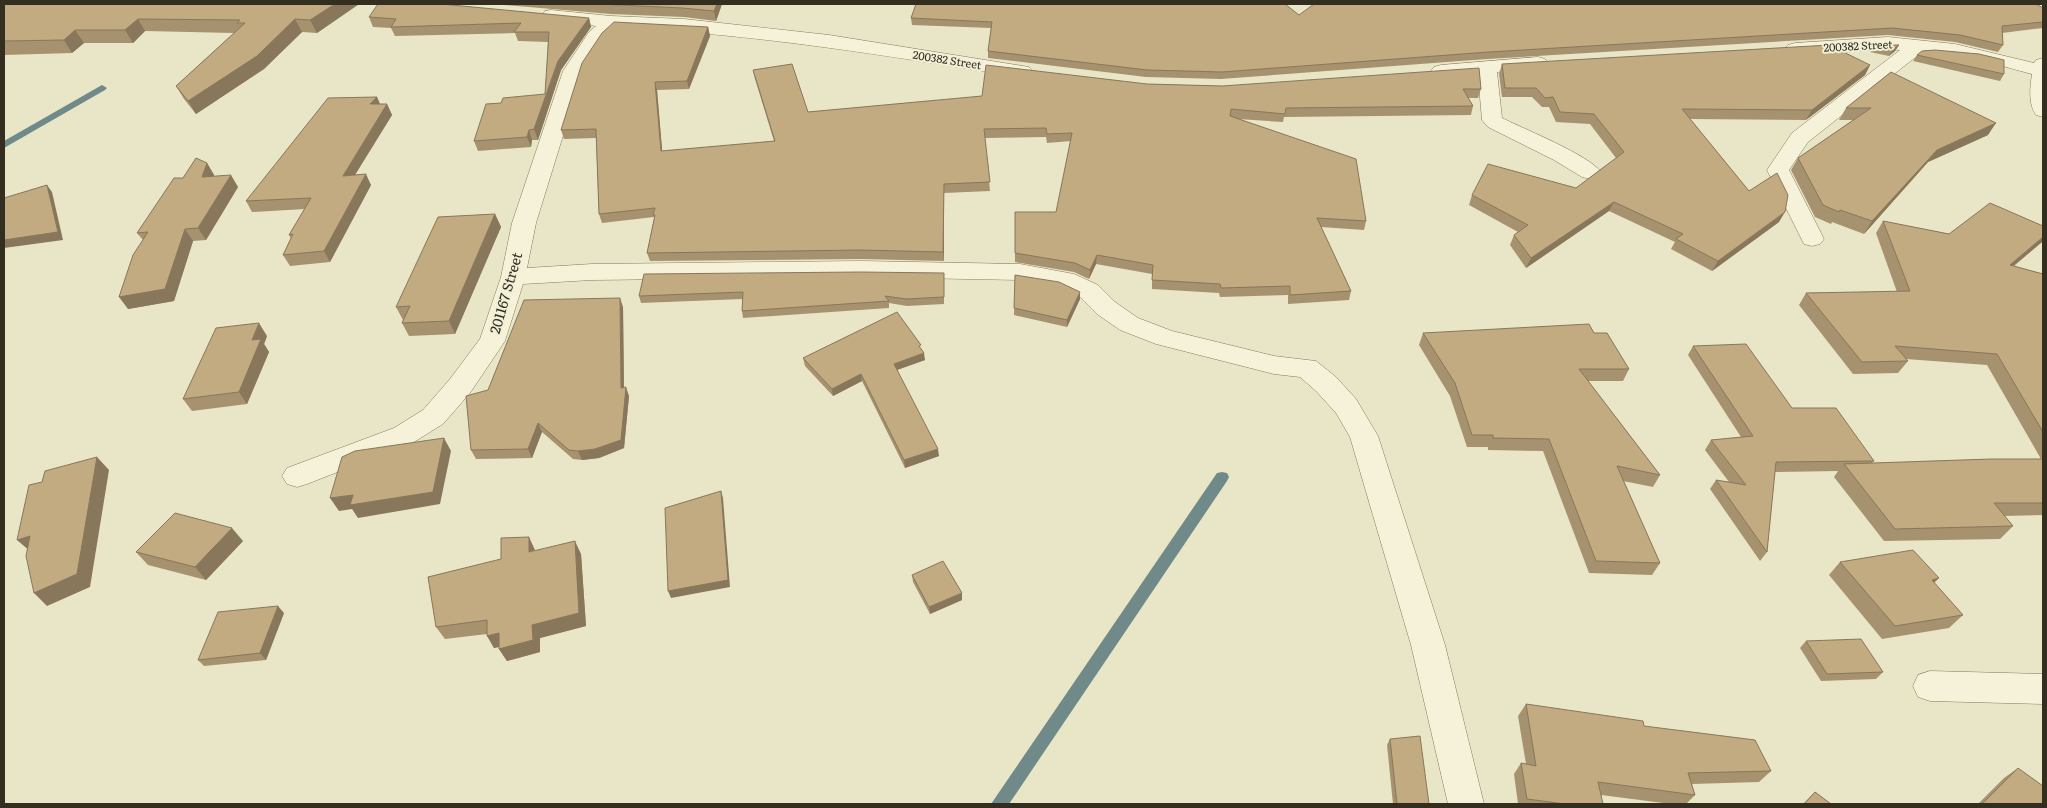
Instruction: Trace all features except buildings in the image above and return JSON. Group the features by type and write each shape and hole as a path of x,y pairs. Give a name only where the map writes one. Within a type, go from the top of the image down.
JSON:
{"street":[{"name":"200382 Street","path":"536,14 610,22 684,25 829,41 1044,73"},
{"name":"201167 Street","path":"297,476 404,435 433,417 460,386 492,341 512,277 524,223 573,70 596,36 610,22"},
{"name":"200382 Street","path":"1780,50 1888,43 1978,54 2042,67"},
{"path":"1812,239 1778,170 1800,138 1838,107 1911,51 1932,48"},
{"path":"1420,73 1553,62"},
{"path":"1487,67 1492,120 1562,155 1590,172"},
{"path":"2042,67 2040,90 2043,111"},
{"path":"512,277 592,272 861,269 1020,272 1064,280 1089,291 1106,308 1129,324 1165,338 1274,365 1307,368 1326,384 1346,406 1364,436 1428,645 1466,804"},
{"path":"1930,686 2043,689"}],"waterway":[{"path":"4,145 102,88"},
{"path":"999,804 1222,477"}]}
